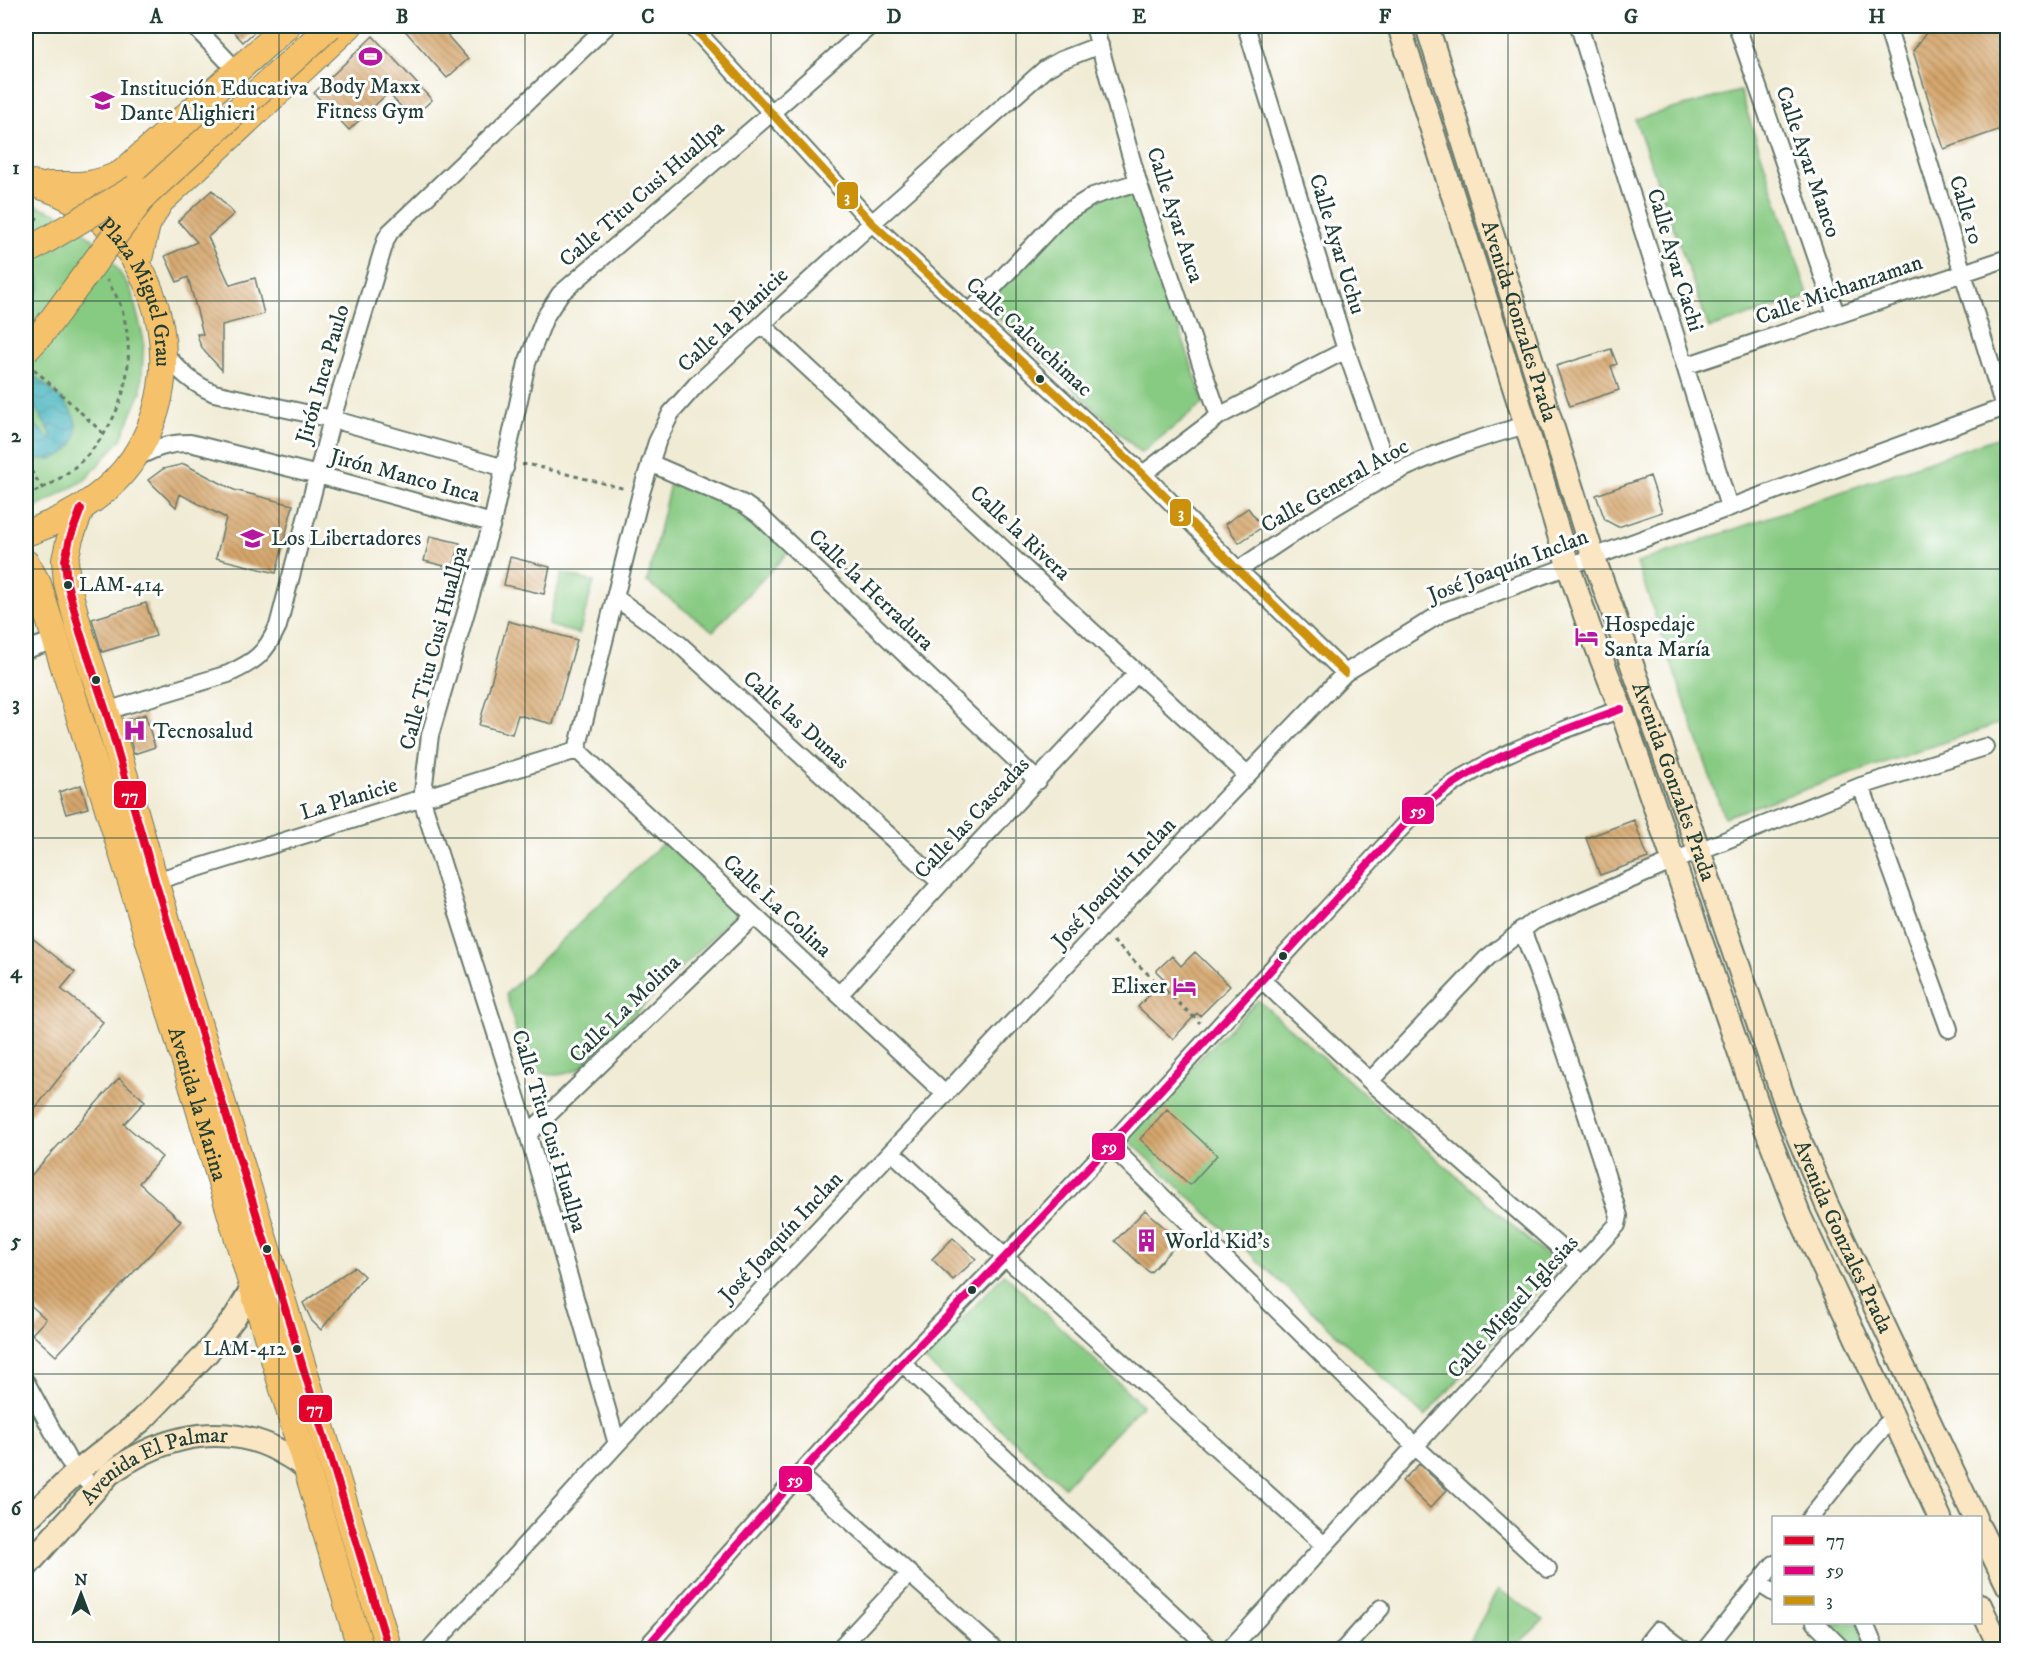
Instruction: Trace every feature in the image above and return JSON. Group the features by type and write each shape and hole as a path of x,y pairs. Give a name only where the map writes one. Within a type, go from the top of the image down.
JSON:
{"main road":[{"path":"31,184 82,185 104,182 122,173 287,26"},
{"path":"26,252 135,188 306,26"},
{"path":"28,358 42,333 144,196 330,26"},
{"path":"138,263 147,225 160,202 349,26"},
{"name":"Plaza Miguel Grau","path":"26,533 51,525 81,509 110,486 133,459 150,426 161,390 164,353 160,322 152,292 138,263 123,243 106,225 74,201 31,184"},
{"name":"Avenida la Marina","path":"81,509 70,538 65,560 67,584 105,711 144,885 252,1289 362,1650"},
{"name":"Avenida la Marina","path":"26,563 38,584 55,640 144,885 389,1650"}],"street":[{"path":"194,26 237,71"},
{"name":"Jirón Inca Paulo","path":"105,711 228,674 245,666 269,646 278,626 332,420 386,239 390,232 607,26"},
{"name":"Calle Calcuchimac","path":"692,26 872,223 1143,474 1345,673"},
{"name":"Calle Titu Cusi Huallpa","path":"617,1444 528,1134 422,800 430,735 492,523 527,363 545,317 560,294 870,26"},
{"name":"Calle Ayar Auca","path":"1094,26 1138,182 1219,416"},
{"name":"Calle Ayar Uchu","path":"1246,26 1347,350 1390,475"},
{"name":"Avenida Gonzales Prada","path":"1399,26 1526,425 1568,565 1621,709 1776,1156 1799,1215 1939,1516"},
{"name":"Avenida Gonzales Prada","path":"1427,26 1593,556 1699,851 1791,1119 1826,1203 1974,1516"},
{"name":"Calle Ayar Cachi","path":"1579,26 1729,507"},
{"name":"Calle Ayar Manco","path":"1737,26 1836,314"},
{"path":"1889,33 1904,26"},
{"name":"Calle 10","path":"1889,33 1961,272 2006,406"},
{"name":"Calle la Planicie","path":"577,750 641,493 663,429 682,399 872,223 1045,69 1061,60 1100,45"},
{"path":"969,313 1062,214 1093,196 1138,182"},
{"name":"Calle Michanzaman","path":"1685,366 2007,258"},
{"name":"Calle la Rivera","path":"762,325 1247,775"},
{"path":"1143,474 1219,416 1347,350"},
{"name":"Jirón Manco Inca","path":"164,353 197,386 214,393 332,420 505,468"},
{"name":"José Joaquín Inclan","path":"429,1650 617,1444 945,1094 1345,673 1445,611 2006,406"},
{"name":"Calle General Atoc","path":"1238,570 1318,517 1390,475 1479,438 1526,425"},
{"name":"Jirón Manco Inca","path":"133,459 157,447 172,443 190,443 318,475 492,523"},
{"name":"Calle la Herradura","path":"651,463 744,504 758,514 1038,781"},
{"name":"Calle las Dunas","path":"616,598 678,643 941,883"},
{"path":"26,650 55,640"},
{"name":"Calle las Cascadas","path":"839,995 1137,673"},
{"path":"644,1650 798,1475 1110,1145 1427,803 1472,772 1516,748 1621,709"},
{"path":"1370,1081 1482,963 1522,929 1546,915 1861,786 1984,747"},
{"name":"La Planicie","path":"144,885 577,750"},
{"name":"Calle La Colina","path":"577,750 945,1094"},
{"path":"1861,786 1949,1029"},
{"name":"Calle La Molina","path":"528,1134 754,916"},
{"name":"Calle Miguel Iglesias","path":"1229,1650 1616,1228 1619,1216 1554,1017 1522,929"},
{"path":"1262,980 1370,1081 1581,1266"},
{"path":"1110,1145 1416,1447 1548,1569"},
{"path":"892,1152 1324,1545"},
{"path":"1821,1261 1848,1247"},
{"name":"Avenida El Palmar","path":"26,1520 77,1472 142,1420 207,1353 252,1289"},
{"path":"902,1363 1212,1650"},
{"path":"26,1382 67,1458 77,1472 96,1490"},
{"path":"1814,1516 1873,1439 1893,1417"},
{"name":"Avenida El Palmar","path":"26,1567 109,1474 144,1451 163,1443 192,1436 226,1435 244,1438 273,1448 307,1468"},
{"path":"798,1475 995,1650"},
{"path":"1982,1533 2007,1586"},
{"path":"1705,1650 1772,1565"},
{"path":"838,1650 910,1573"},
{"path":"1758,1583 1772,1592"},
{"path":"1343,1650 1381,1608"},
{"path":"1982,1609 2001,1650"},
{"path":"1816,1624 1843,1650"},
{"path":"1864,1624 1876,1650"},
{"path":"1660,1650 1649,1641 1658,1630 1684,1650"}],"path":[{"path":"26,214 42,221"},
{"path":"26,495 43,489 67,475 87,457 105,435 120,405 127,372 127,338 120,305 105,274"},
{"path":"28,358 105,435"},
{"path":"26,463 43,489"},
{"path":"505,468 527,464 641,493"},
{"path":"1100,929 1212,1034"}],"green space":[{"path":"1740,91 1809,297 1709,328 1635,119"},
{"path":"1112,193 1135,195 1204,403 1141,453 986,306 1051,232 1093,203"},
{"path":"26,202 62,215 103,247 131,290 144,340 141,392 121,439 85,480 37,507 26,509"},
{"path":"2007,434 2007,721 1724,817 1637,563"},
{"path":"672,475 723,490 794,546 713,631 647,582"},
{"path":"562,573 594,582 579,634 548,625"},
{"path":"665,841 739,911 579,1069 555,1075 535,1069 523,1056 506,994"},
{"path":"1258,1000 1559,1267 1425,1417 1123,1135"},
{"path":"1004,1274 1142,1405 1064,1487 925,1360"},
{"path":"1498,1589 1544,1620 1512,1649 1466,1649"},
{"path":"1826,1624 1858,1624 1871,1649 1853,1649"}],"water":[{"path":"26,272 34,273 39,282 36,296 26,314"},
{"path":"35,376 71,411 76,428 71,447 56,457 46,459 26,454 26,417 49,438 52,435 26,393 26,382"}],"building":[{"path":"228,26 261,26 243,42"},
{"path":"401,26 439,26 468,59 447,78"},
{"path":"1931,26 2007,26 2007,127 1944,149 1913,51"},
{"path":"373,36 432,100 412,118 388,93 349,130 314,93"},
{"path":"212,190 234,214 208,237 230,285 255,278 264,314 222,325 222,370 200,344 197,334 203,334 188,277 177,282 165,256 197,242 178,221"},
{"path":"1611,349 1617,364 1611,366 1619,390 1570,406 1556,366"},
{"name":"Los Libertadores","path":"184,464 234,490 293,505 276,573 216,558 226,518 180,494 176,507 148,480 163,469"},
{"path":"1650,476 1662,512 1618,527 1605,520 1596,495"},
{"path":"1248,508 1262,527 1239,543 1225,524"},
{"path":"430,536 460,543 453,568 424,561"},
{"path":"510,557 550,567 544,594 504,585"},
{"path":"146,603 156,636 102,652 92,619"},
{"path":"508,621 577,640 553,724 518,715 512,734 479,725"},
{"path":"145,714 155,747 134,754 125,721"},
{"path":"81,785 88,808 66,814 59,792"},
{"path":"1634,820 1648,858 1600,875 1586,838"},
{"path":"26,933 75,972 61,989 103,1022 26,1120"},
{"path":"1195,952 1230,986 1200,1016 1197,1013 1173,1039 1138,1007 1164,979 1156,971 1172,956 1181,966"},
{"path":"119,1078 145,1101 124,1124 162,1157 139,1183 181,1221 56,1356 32,1334 46,1319 26,1301 26,1181"},
{"path":"1167,1109 1217,1155 1190,1185 1140,1139"},
{"name":"World Kid's","path":"1145,1210 1179,1241 1150,1273 1115,1241"},
{"path":"953,1238 976,1259 953,1280 932,1259"},
{"path":"354,1267 364,1276 321,1330 312,1321 303,1303"},
{"path":"1419,1464 1447,1490 1430,1508 1402,1481"}],"transit line":[{"name":"3","path":"692,26 872,223 1143,474 1345,673"},
{"name":"77","path":"81,509 70,538 65,560 67,583 80,632 106,711 155,881 389,1650"},
{"name":"59","path":"644,1650 902,1363 1110,1145 1414,814 1462,778 1512,751 1621,709"}],"place":[{"name":"Body Maxx Fitness Gym","path":"370,57"},
{"name":"Institución Educativa Dante Alighieri","path":"102,101"},
{"name":"Los Libertadores","path":"253,538"},
{"name":"LAM-414","path":"68,585"},
{"name":"Hospedaje Santa María","path":"1586,637"},
{"name":"Tecnosalud","path":"135,731"},
{"name":"Elixer","path":"1185,986"},
{"name":"World Kid's","path":"1147,1241"},
{"name":"LAM-412","path":"297,1349"}]}
